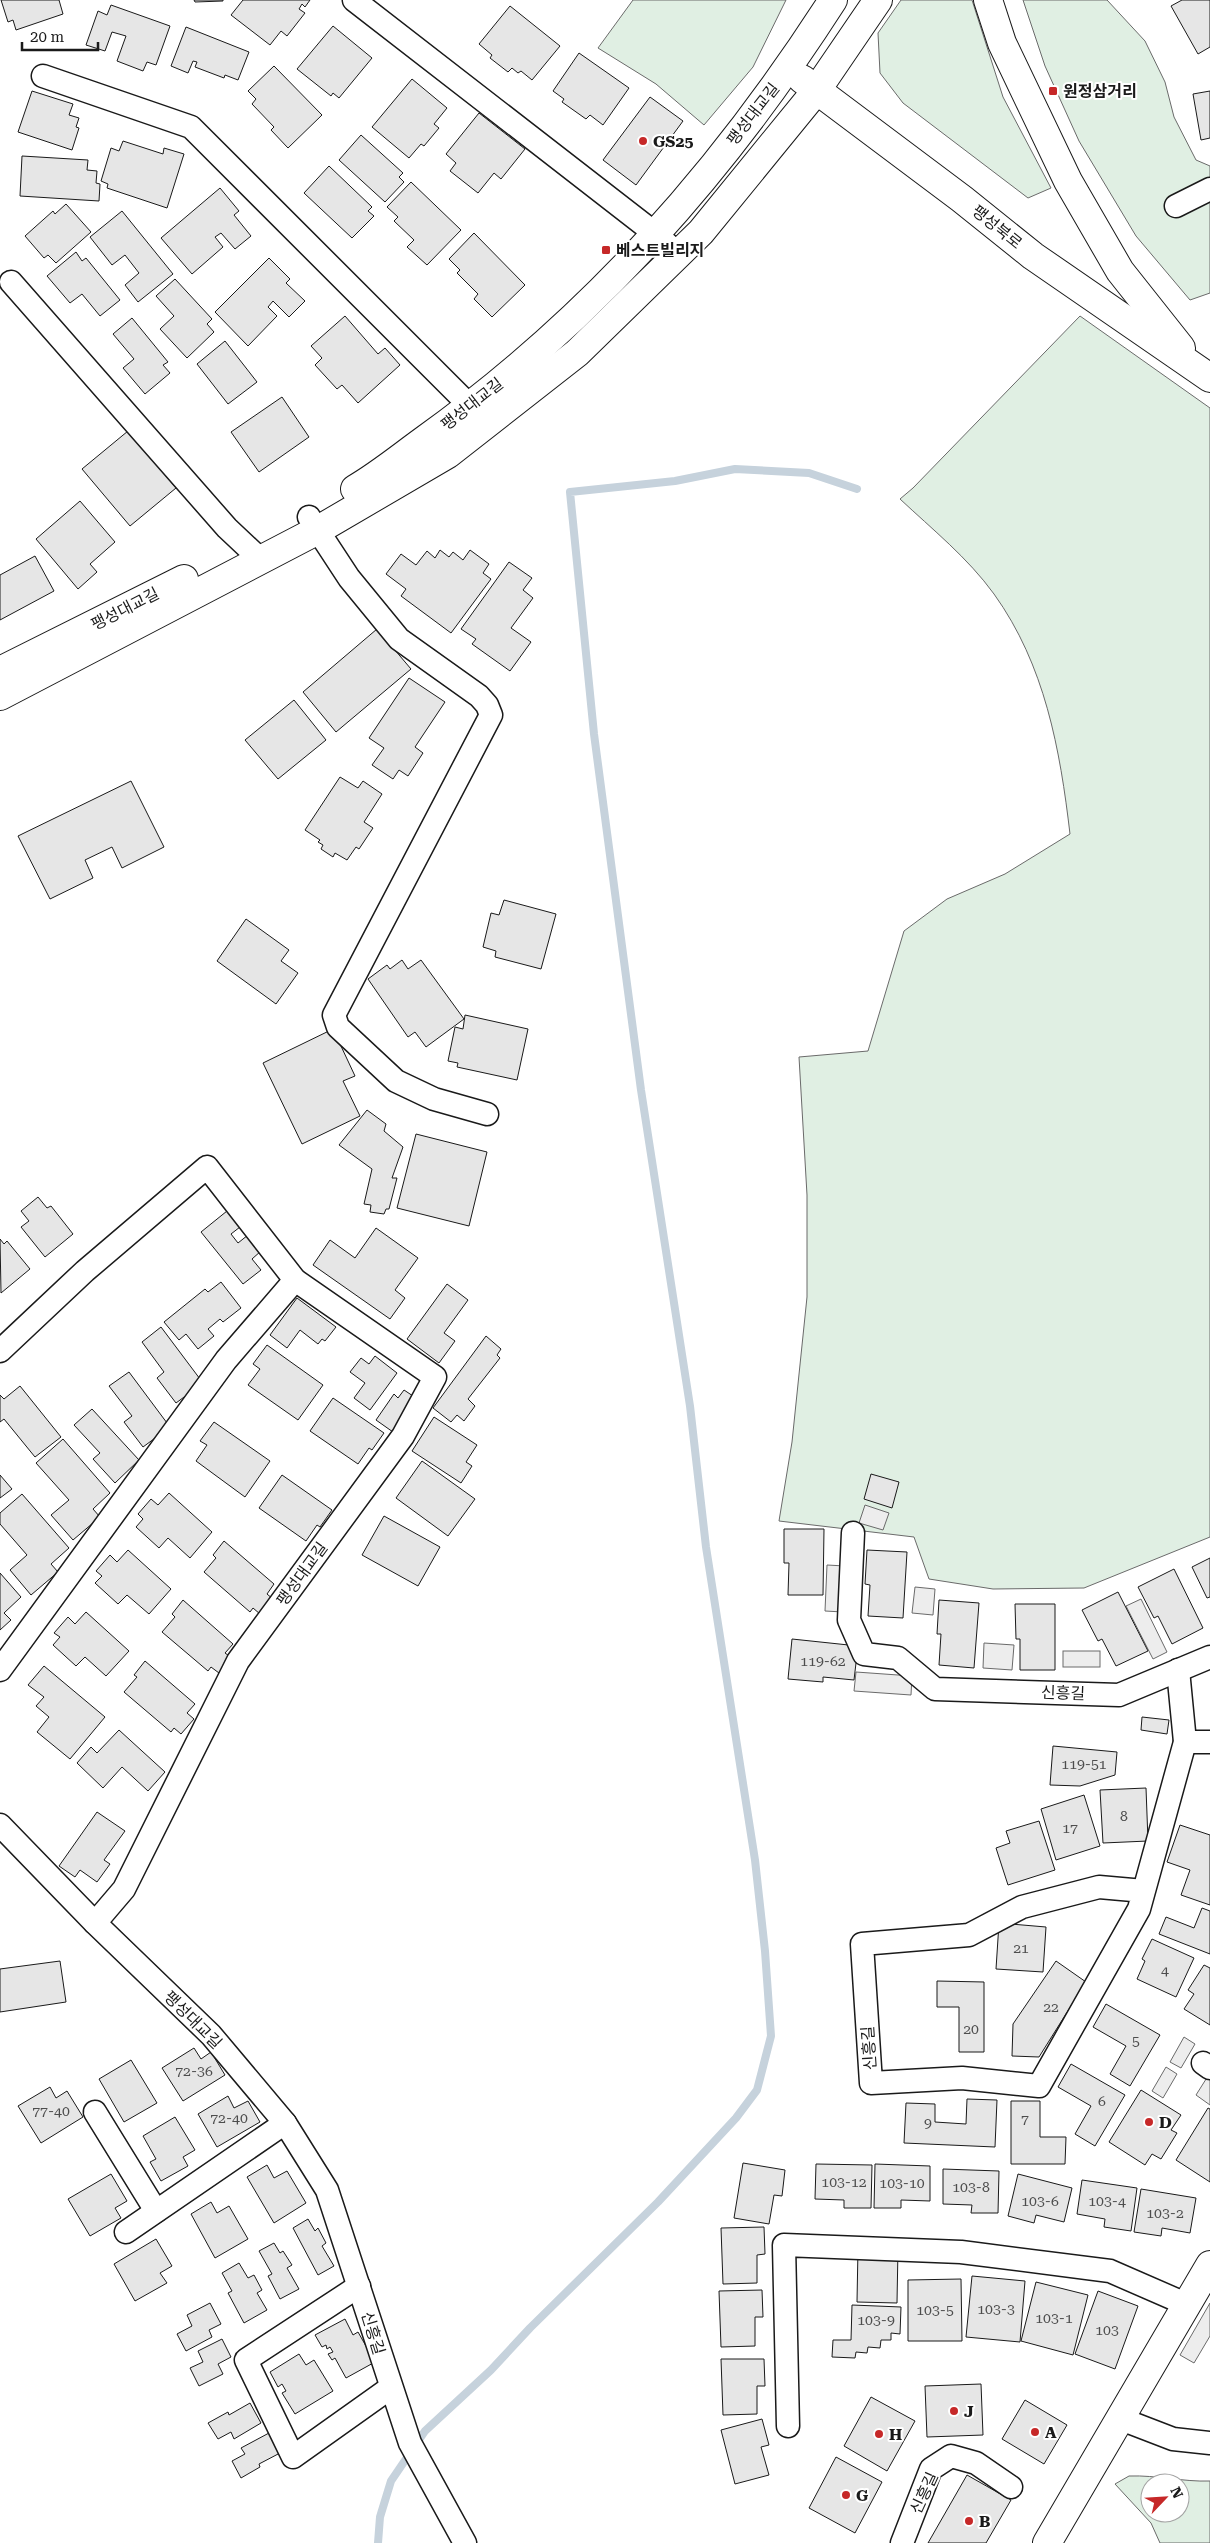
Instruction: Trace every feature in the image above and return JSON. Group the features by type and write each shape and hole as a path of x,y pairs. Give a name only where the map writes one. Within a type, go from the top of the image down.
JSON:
{"main road":[{"name":"팽성대교길","path":"0,671 255,554 314,523 360,486 479,415 600,295 657,234 788,70 833,0"},
{"path":"479,415 577,353 702,232 816,90 878,0"},
{"path":"993,2 1002,43 1068,181 1120,271 1204,373"},
{"name":"팽성북로","path":"788,70 1033,256 1204,373"},
{"path":"0,696 255,554"},
{"path":"1047,2543 1210,2265"}],"street":[{"path":"354,0 657,234 678,254"},
{"path":"44,76 191,126 479,415"},
{"path":"1176,206 1210,189"},
{"path":"11,282 227,528 255,554"},
{"path":"314,523 350,578 399,640 479,696 487,705 491,715 334,1015 338,1027 396,1081 434,1099 487,1114"},
{"name":"팽성대교길","path":"0,1351 85,1271 207,1168 295,1280 435,1377 403,1436 238,1661 124,1889 95,1923"},
{"path":"0,1670 226,1360 295,1280"},
{"name":"신흥길","path":"854,1533 849,1620 864,1654 898,1658 935,1689 1119,1695 1210,1657"},
{"path":"1178,1670 1185,1742 1210,1742"},
{"name":"신흥길","path":"1144,1891 1099,1887 1022,1907 969,1935 862,1944 871,2083 962,2078 1039,2086 1140,1909 1185,1742"},
{"name":"팽성대교길","path":"0,1825 95,1923 211,2035 284,2123"},
{"path":"95,2112 156,2211"},
{"path":"126,2232 284,2123"},
{"name":"신흥길","path":"284,2123 327,2190 390,2388 413,2452 465,2543"},
{"path":"788,2426 784,2245 961,2252 1110,2271 1188,2304"},
{"path":"359,2286 246,2360 293,2457 390,2388"},
{"path":"1121,2419 1173,2439 1210,2442"},
{"name":"신흥길","path":"902,2543 931,2469 951,2456 976,2463 1011,2487"}],"green space":[{"path":"633,0 786,0 753,67 704,125 656,84 598,48"},
{"path":"901,0 972,0 1003,97 1051,188 1028,198 903,103 880,73 878,33"},
{"path":"1023,0 1107,0 1145,41 1165,82 1174,117 1196,160 1210,166 1210,293 1190,300 1136,236 1079,141 1045,66"},
{"path":"1080,316 1210,408 1210,1537 1084,1588 993,1589 929,1579 914,1537 779,1521 792,1442 807,1297 807,1195 799,1057 868,1051 904,931 947,899 1005,874 1070,834 1055,739 1038,679 1026,650 1011,621 984,581 949,544 900,499 913,488"},
{"path":"1129,2476 1140,2476 1140,2511 1115,2484"},
{"path":"1190,2480 1210,2481 1210,2543 1160,2543 1151,2523 1190,2523"}],"shaded area":[{"path":"865,1505 889,1513 883,1530 859,1523"},
{"path":"827,1565 845,1566 843,1612 825,1611"},
{"path":"915,1587 935,1589 933,1615 912,1613"},
{"path":"1141,1599 1167,1652 1153,1659 1126,1606"},
{"path":"984,1643 1014,1645 1012,1670 983,1668"},
{"path":"1063,1651 1100,1651 1100,1667 1063,1667"},
{"path":"856,1672 912,1676 911,1695 854,1691"},
{"path":"1184,2037 1195,2044 1181,2068 1170,2062"},
{"path":"1166,2067 1177,2074 1163,2098 1152,2091"},
{"path":"1208,2076 1210,2077 1210,2105 1196,2095"},
{"path":"1210,2303 1210,2336 1194,2363 1180,2355"}],"building":[{"path":"1,0 59,0 63,14 16,30 13,20 8,22"},
{"path":"194,0 223,0 223,1 195,2"},
{"path":"243,0 310,0 305,7 302,4 299,9 305,13 287,36 281,31 270,45 231,15"},
{"path":"1182,0 1210,0 1210,47 1198,54 1171,6"},
{"path":"111,5 170,26 156,65 147,62 143,71 117,61 126,36 112,32 105,51 86,45 98,11 107,15"},
{"path":"510,6 560,46 532,80 521,71 518,73 512,68 508,72 490,58 492,55 479,44"},
{"path":"333,26 372,58 339,98 333,93 331,96 297,69"},
{"path":"186,27 249,52 238,80 225,75 224,78 195,67 197,62 193,61 188,73 171,66"},
{"path":"579,53 629,88 603,125 590,115 586,119 562,102 564,99 553,91"},
{"path":"274,66 322,115 288,148 271,130 274,127 252,104 256,99 248,91"},
{"path":"412,79 447,108 434,124 439,128 424,146 421,144 409,158 372,127"},
{"path":"32,91 73,104 69,115 79,118 76,127 79,128 72,150 18,132"},
{"path":"1210,91 1210,138 1201,140 1193,94"},
{"name":"GS25","path":"650,97 683,121 636,185 603,160"},
{"path":"479,113 525,149 501,179 494,173 478,193 450,171 456,163 446,154"},
{"path":"361,135 403,173 399,177 404,182 385,202 339,160"},
{"path":"123,141 163,154 164,148 184,154 167,208 107,188 108,184 101,181 111,148 119,151"},
{"path":"22,156 88,160 87,170 97,171 96,183 100,184 99,201 20,196"},
{"path":"329,166 372,207 368,211 374,216 352,238 304,193"},
{"path":"411,182 461,230 427,265 407,247 414,240 394,221 398,217 387,207"},
{"path":"220,188 239,211 234,215 251,236 235,249 221,233 215,237 223,247 192,274 161,238"},
{"path":"66,204 91,232 56,263 48,255 44,258 25,236 53,211 55,214"},
{"path":"122,211 173,274 138,302 125,285 139,273 125,255 112,265 90,237"},
{"path":"474,233 525,285 492,317 474,299 478,294 457,273 460,270 449,259"},
{"path":"76,252 82,261 86,258 120,300 100,316 82,294 70,303 47,276"},
{"path":"269,258 290,279 286,283 305,301 289,317 273,301 268,307 277,316 248,346 215,312"},
{"path":"175,279 212,319 207,324 214,332 187,358 160,329 174,316 156,296"},
{"path":"345,316 378,354 385,348 400,365 358,403 342,385 337,389 315,365 322,358 311,346"},
{"path":"132,318 168,362 163,365 170,373 145,394 123,368 134,359 113,334"},
{"path":"225,341 257,382 228,404 197,364"},
{"path":"282,397 309,437 259,472 231,432"},
{"path":"128,431 176,488 130,526 82,469"},
{"path":"80,501 115,542 90,564 97,572 78,589 36,539"},
{"path":"440,550 449,557 453,552 463,560 470,550 489,564 483,573 491,579 451,633 401,596 406,589 386,574 401,554 416,565 427,551 435,558"},
{"path":"35,556 54,591 0,620 0,575"},
{"path":"509,562 532,578 523,590 533,598 511,628 531,642 510,671 472,644 476,639 461,629"},
{"path":"377,629 411,669 336,732 303,692"},
{"path":"409,678 445,702 415,747 423,753 408,776 399,770 393,779 372,765 384,748 369,738"},
{"path":"294,700 326,740 278,779 245,740"},
{"path":"340,777 358,788 363,781 382,794 364,822 373,828 359,849 356,847 347,860 335,853 333,857 321,849 323,845 318,842 320,840 305,830"},
{"path":"131,781 164,847 122,868 112,847 85,860 93,878 50,899 18,836"},
{"path":"504,900 556,914 541,969 495,957 496,951 483,947 491,913 499,915"},
{"path":"246,919 289,950 281,961 298,973 276,1004 217,961"},
{"path":"402,960 408,969 421,960 464,1019 426,1047 415,1032 408,1037 368,979 387,965 390,969"},
{"path":"465,1015 528,1029 517,1080 457,1067 458,1063 448,1061 455,1027 463,1029"},
{"path":"333,1029 355,1076 343,1081 360,1116 302,1144 263,1063"},
{"path":"367,1110 386,1124 384,1131 403,1147 392,1178 397,1178 389,1209 386,1209 384,1214 370,1212 371,1205 364,1204 372,1169 339,1145"},
{"path":"416,1134 487,1152 469,1226 397,1208"},
{"path":"38,1197 47,1208 51,1206 73,1234 45,1257 21,1227 29,1221 21,1211"},
{"path":"227,1211 240,1227 231,1234 238,1243 248,1235 261,1251 252,1259 261,1270 243,1284 201,1232"},
{"path":"376,1228 418,1258 395,1290 405,1298 390,1319 313,1265 330,1240 355,1258"},
{"path":"0,1239 4,1244 7,1241 30,1269 1,1293"},
{"path":"221,1282 241,1308 223,1322 220,1319 208,1329 214,1336 198,1349 186,1334 179,1340 164,1322 205,1289 208,1292"},
{"path":"447,1284 468,1300 444,1333 455,1341 439,1363 407,1339"},
{"path":"297,1298 336,1327 325,1341 322,1339 318,1344 300,1330 287,1348 270,1335"},
{"path":"161,1327 203,1383 176,1403 157,1378 164,1372 142,1342"},
{"path":"486,1336 501,1349 497,1355 500,1358 468,1399 475,1406 464,1421 457,1415 451,1422 433,1408"},
{"path":"267,1345 323,1385 298,1420 248,1385 260,1369 253,1364"},
{"path":"375,1356 397,1373 370,1410 354,1398 365,1383 350,1372 361,1358 369,1364"},
{"path":"129,1372 170,1427 143,1447 124,1422 132,1416 109,1386"},
{"path":"20,1386 61,1437 35,1457 4,1419 0,1422 0,1395 4,1399"},
{"path":"404,1390 416,1398 393,1432 376,1420 394,1394 398,1398"},
{"path":"333,1398 384,1433 372,1450 369,1448 358,1464 310,1431"},
{"path":"92,1409 139,1460 115,1483 93,1459 100,1453 74,1425"},
{"path":"434,1417 477,1445 466,1462 472,1466 461,1483 412,1451"},
{"path":"214,1422 270,1461 245,1497 196,1461 207,1445 200,1441"},
{"path":"63,1439 110,1493 93,1509 100,1517 73,1540 51,1515 69,1500 36,1463"},
{"path":"422,1461 475,1499 448,1536 396,1498"},
{"path":"871,1474 899,1482 892,1508 864,1499"},
{"path":"0,1475 12,1489 0,1498"},
{"path":"282,1475 332,1510 320,1527 317,1525 306,1541 259,1508"},
{"path":"169,1493 212,1532 190,1558 168,1538 159,1548 136,1527 143,1519 138,1514 151,1499 158,1505"},
{"path":"22,1494 69,1548 51,1564 58,1572 31,1595 10,1570 27,1555 0,1524 0,1513"},
{"path":"384,1516 440,1547 418,1586 362,1555"},
{"path":"784,1529 824,1529 823,1595 788,1595 789,1563 784,1563"},
{"path":"224,1541 274,1584 267,1594 273,1599 260,1614 253,1608 250,1612 204,1572 216,1558 213,1555"},
{"path":"128,1550 171,1589 149,1614 127,1595 118,1604 95,1583 102,1576 96,1571 110,1555 117,1562"},
{"path":"867,1550 907,1552 903,1618 868,1616 870,1585 865,1584"},
{"path":"1210,1558 1210,1597 1207,1598 1192,1567"},
{"path":"1174,1569 1203,1628 1172,1644 1158,1616 1154,1618 1138,1587"},
{"path":"0,1573 21,1597 4,1613 11,1620 0,1630"},
{"path":"1118,1592 1148,1651 1116,1666 1102,1639 1098,1641 1082,1610"},
{"path":"183,1600 233,1644 225,1653 232,1658 219,1673 211,1667 208,1671 162,1632 175,1617 172,1614"},
{"path":"939,1600 979,1603 974,1668 939,1665 941,1634 937,1634"},
{"path":"1015,1604 1055,1604 1055,1670 1020,1670 1020,1639 1016,1639"},
{"path":"86,1612 129,1651 106,1676 85,1657 76,1666 53,1645 60,1637 54,1633 68,1617 75,1624"},
{"path":"792,1639 858,1646 854,1680 823,1677 823,1682 788,1679"},
{"path":"145,1661 195,1704 187,1713 194,1719 181,1734 174,1728 171,1732 124,1692 137,1677 134,1675"},
{"path":"44,1666 105,1717 70,1759 37,1732 49,1717 36,1706 44,1697 28,1685"},
{"path":"1142,1717 1169,1720 1167,1734 1141,1730"},
{"path":"119,1730 165,1772 148,1791 122,1767 103,1788 77,1763 91,1747 97,1753"},
{"path":"1053,1746 1117,1752 1115,1775 1080,1786 1050,1785"},
{"path":"1146,1788 1148,1841 1103,1843 1100,1790"},
{"path":"1084,1795 1100,1846 1056,1860 1041,1809"},
{"path":"97,1812 125,1831 104,1860 110,1864 97,1882 80,1870 75,1877 59,1866"},
{"path":"1039,1821 1055,1870 1008,1885 996,1848 1010,1843 1006,1831"},
{"path":"1180,1825 1210,1835 1210,1905 1181,1895 1190,1870 1167,1862"},
{"path":"1202,1908 1210,1911 1210,1954 1159,1934 1166,1917 1194,1928"},
{"path":"999,1923 1046,1927 1043,1972 996,1969"},
{"path":"1152,1939 1194,1958 1176,1997 1137,1979 1145,1961 1142,1959"},
{"path":"60,1961 66,2002 0,2012 0,1969"},
{"path":"1056,1961 1086,1982 1039,2057 1012,2056 1013,2024"},
{"path":"1204,1965 1210,1968 1210,2025 1184,2009 1194,1994 1188,1990"},
{"path":"937,1981 984,1982 984,2052 959,2052 959,2007 937,2007"},
{"path":"1106,2004 1160,2035 1130,2086 1110,2074 1126,2046 1093,2027"},
{"path":"194,2048 201,2059 211,2052 225,2075 183,2101 162,2068"},
{"path":"131,2060 157,2103 124,2122 99,2079"},
{"path":"1071,2064 1125,2095 1095,2146 1075,2134 1091,2106 1058,2087"},
{"path":"50,2087 56,2098 67,2091 83,2117 41,2143 18,2106"},
{"name":"D","path":"1141,2090 1181,2115 1171,2130 1177,2133 1161,2159 1152,2154 1145,2165 1109,2142"},
{"path":"228,2096 234,2108 248,2101 260,2122 217,2147 198,2114"},
{"path":"967,2099 997,2100 995,2147 904,2143 906,2103 935,2104 935,2122 966,2124"},
{"path":"1011,2101 1040,2101 1040,2137 1066,2137 1065,2164 1011,2164"},
{"path":"1208,2108 1210,2109 1210,2182 1176,2160"},
{"path":"175,2117 195,2150 183,2157 188,2166 161,2181 150,2162 156,2159 143,2136"},
{"path":"743,2163 785,2170 782,2196 774,2195 769,2224 734,2218"},
{"path":"816,2164 872,2165 871,2208 844,2208 844,2200 815,2199"},
{"path":"875,2164 930,2166 930,2201 901,2200 901,2208 874,2208"},
{"path":"267,2165 274,2178 287,2171 306,2203 274,2223 247,2177"},
{"path":"943,2169 999,2171 998,2213 971,2213 972,2205 943,2204"},
{"path":"111,2174 127,2201 115,2208 121,2218 90,2236 68,2199"},
{"path":"1018,2174 1072,2188 1064,2222 1036,2215 1034,2223 1008,2216"},
{"path":"1082,2180 1137,2188 1131,2231 1104,2227 1105,2219 1077,2214"},
{"path":"1141,2189 1196,2198 1190,2233 1162,2228 1161,2236 1134,2232"},
{"path":"211,2202 217,2213 229,2206 248,2239 215,2258 191,2214"},
{"path":"308,2219 315,2231 318,2228 326,2243 322,2246 334,2266 318,2275 293,2228"},
{"path":"764,2227 765,2254 757,2255 757,2283 723,2284 721,2228"},
{"path":"156,2239 172,2266 160,2273 167,2283 135,2301 114,2264"},
{"path":"274,2243 280,2253 283,2251 292,2265 287,2268 299,2289 280,2299 268,2276 272,2274 259,2251"},
{"path":"858,2248 898,2248 897,2303 857,2302"},
{"path":"239,2263 248,2278 254,2275 262,2290 257,2293 267,2310 244,2323 228,2293 232,2291 222,2273"},
{"path":"972,2276 1025,2281 1020,2342 966,2337"},
{"path":"961,2279 962,2341 908,2341 908,2280"},
{"path":"1036,2282 1088,2295 1073,2355 1021,2341"},
{"path":"762,2290 763,2317 755,2317 755,2346 721,2347 719,2291"},
{"path":"1098,2291 1138,2306 1115,2369 1075,2354"},
{"path":"210,2303 221,2324 209,2330 212,2337 186,2351 177,2334 192,2326 187,2315"},
{"path":"852,2305 901,2307 900,2334 891,2333 891,2340 881,2340 880,2348 868,2347 867,2353 856,2352 855,2358 832,2357 833,2340 851,2340"},
{"path":"345,2319 353,2335 358,2332 375,2362 346,2378 335,2358 332,2360 328,2354 333,2352 330,2347 327,2349 326,2345 322,2347 315,2335"},
{"path":"222,2339 231,2357 218,2364 223,2374 199,2386 190,2368 203,2362 198,2351"},
{"path":"299,2354 306,2365 314,2360 333,2391 295,2414 282,2393 286,2391 282,2384 278,2387 270,2372"},
{"path":"721,2359 764,2359 765,2386 757,2386 757,2414 723,2415"},
{"name":"J","path":"981,2384 983,2435 927,2437 925,2386"},
{"name":"H","path":"871,2397 915,2421 887,2471 844,2446"},
{"name":"A","path":"1025,2400 1067,2425 1044,2464 1002,2439"},
{"path":"250,2403 261,2423 234,2439 231,2432 218,2439 208,2423 228,2412 229,2415"},
{"path":"762,2419 769,2445 761,2447 769,2475 735,2484 721,2430"},
{"path":"269,2433 280,2453 259,2464 260,2467 241,2478 232,2461 245,2454 241,2448"},
{"name":"G","path":"836,2457 882,2482 855,2533 809,2508"},
{"name":"B","path":"967,2475 1011,2500 986,2543 928,2543"}],"waterway":[{"path":"378,2543 380,2517 391,2481 425,2431 491,2370 530,2328 658,2202 736,2118 757,2090 771,2036 765,1951 755,1860 706,1547 690,1406 641,1090 594,734 570,492 675,481 735,469 809,473 857,489"}],"place":[{"name":"원정삼거리","path":"1053,91"},
{"name":"GS25","path":"643,141"},
{"name":"베스트빌리지","path":"606,250"},
{"name":"D","path":"1149,2122"},
{"name":"J","path":"954,2411"},
{"name":"A","path":"1035,2432"},
{"name":"H","path":"879,2434"},
{"name":"G","path":"846,2495"},
{"name":"B","path":"969,2521"}]}
